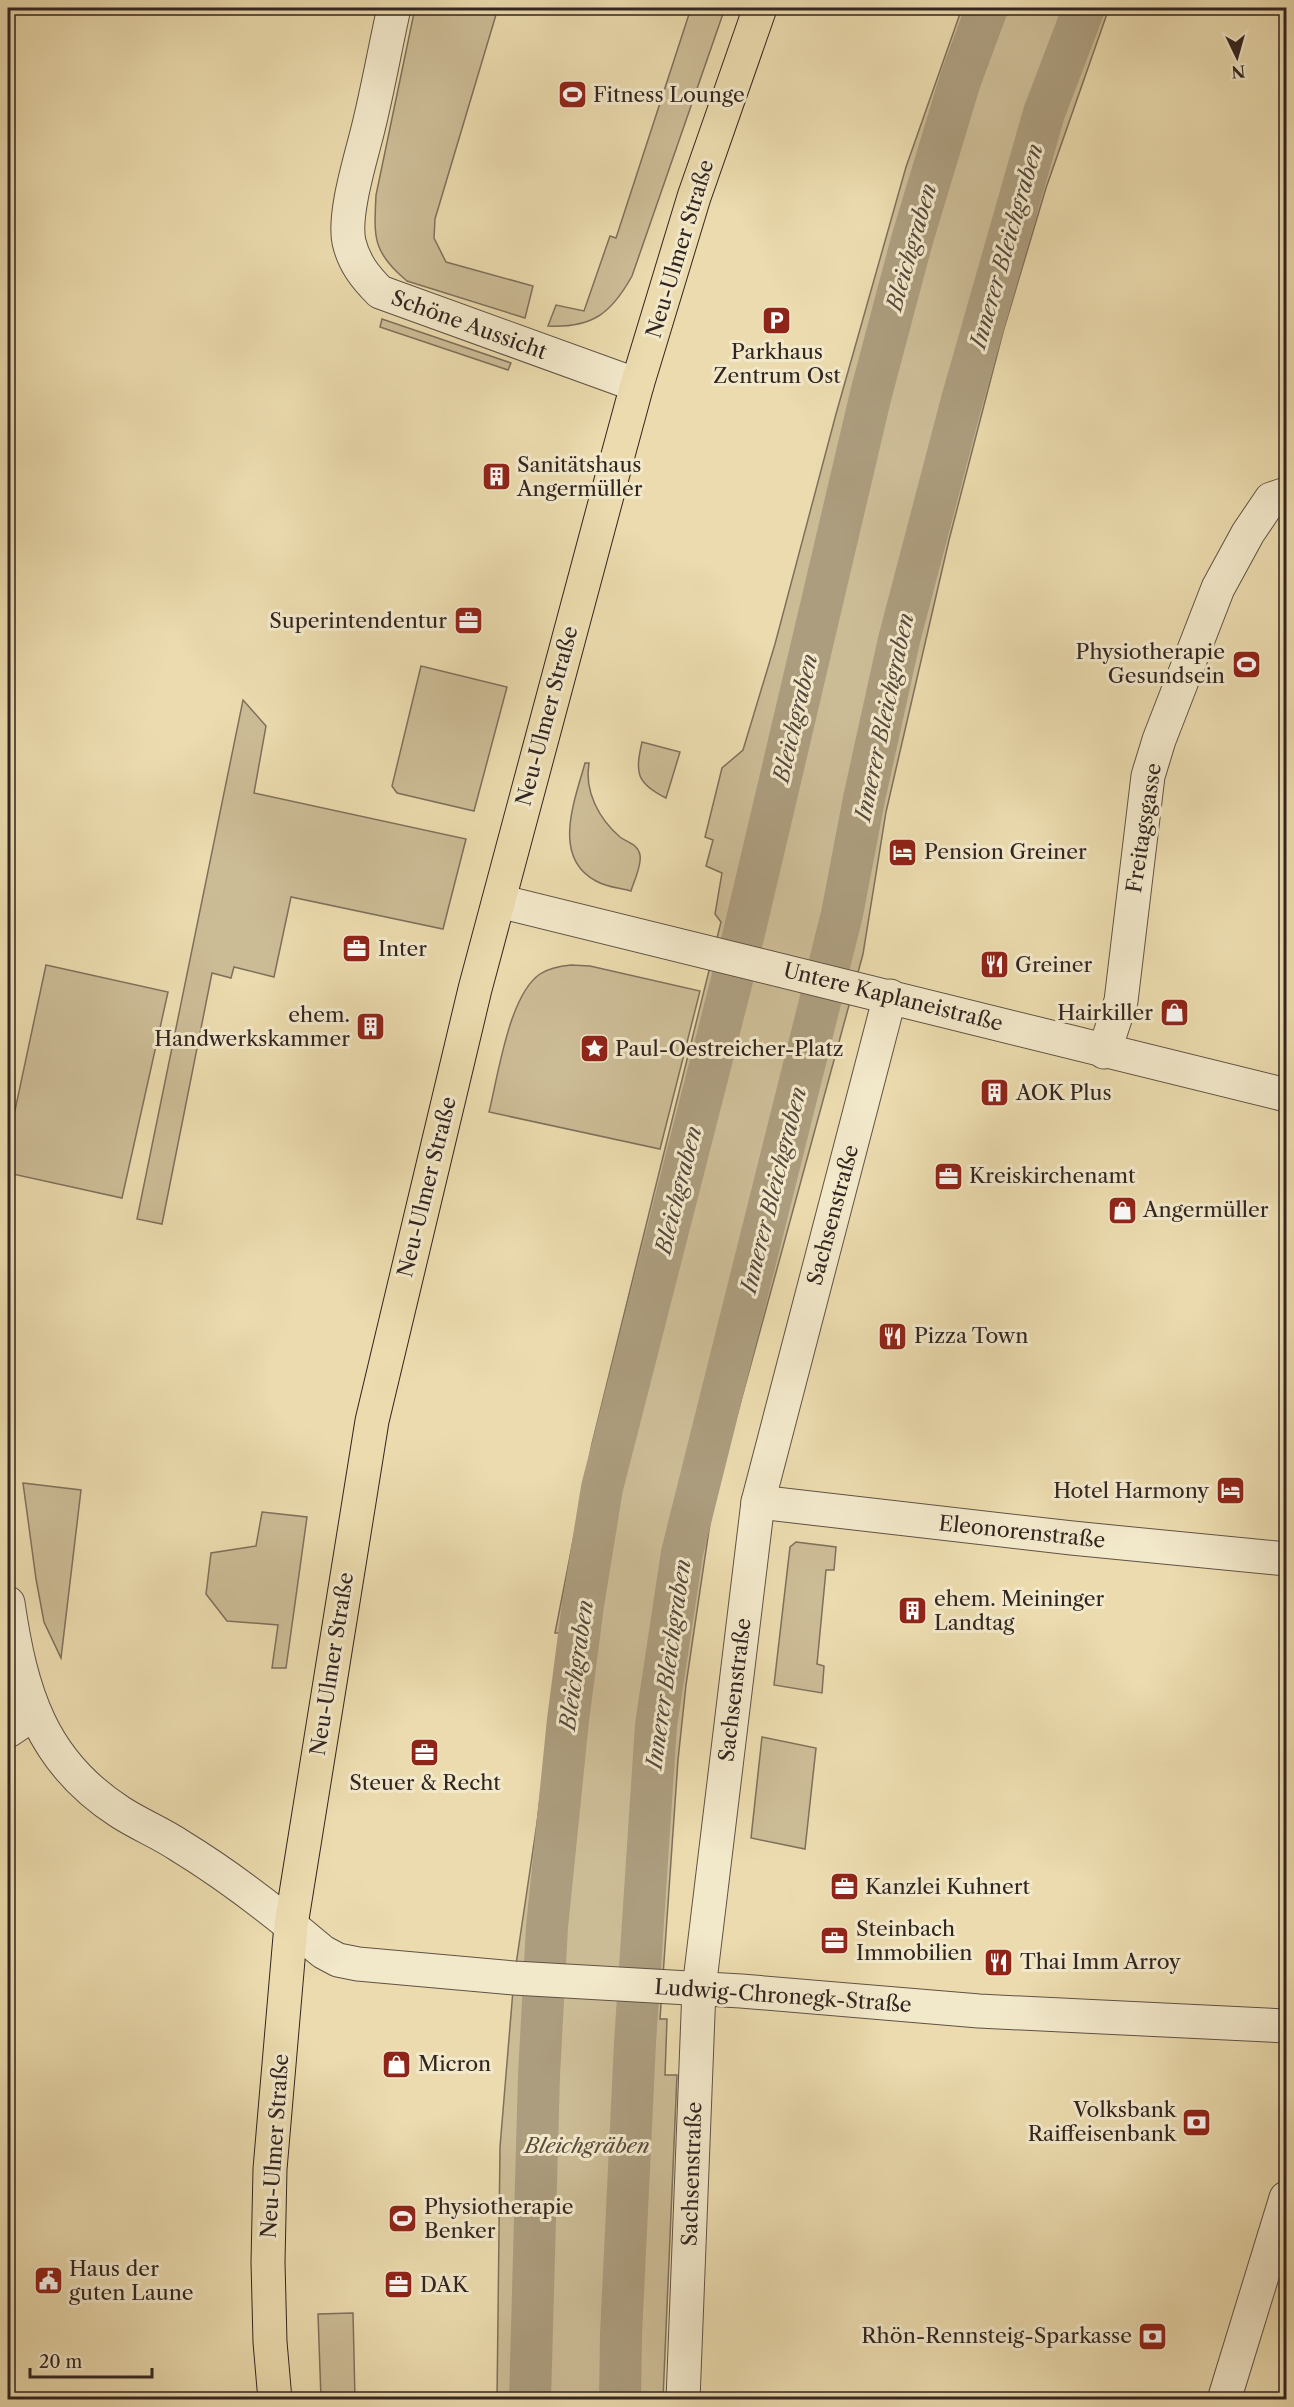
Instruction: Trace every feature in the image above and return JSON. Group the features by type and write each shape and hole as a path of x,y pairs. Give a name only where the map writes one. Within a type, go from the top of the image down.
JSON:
{"main road":[{"name":"Neu-Ulmer Straße","path":"275,2400 270,2342 268,2262 270,2169 291,1925 372,1421 498,901 638,385 694,197 760,8"}],"street":[{"name":"Schöne Aussicht","path":"394,8 355,180 349,240 355,260 365,277 380,292 638,385"},
{"name":"Freitagsgasse","path":"1104,1052 1121,1001 1148,776 1159,740 1218,588 1248,532 1271,500 1287,494"},
{"name":"Untere Kaplaneistraße","path":"498,901 875,992 1104,1052 1287,1095"},
{"name":"Sachsenstraße","path":"683,2400 699,1989 758,1502 875,992"},
{"name":"Eleonorenstraße","path":"758,1502 1106,1541 1287,1558"},
{"name":"Ludwig-Chronegk-Straße","path":"8,1603 21,1674 47,1739 63,1764 106,1802 204,1861 291,1925 323,1952 338,1960 357,1964 503,1977 666,1986 979,2011 1287,2026"},
{"path":"8,1731 35,1713"},
{"path":"1224,2400 1287,2198"}],"green space":[{"path":"415,8 498,8 435,219 434,238 446,262 533,286 525,318 407,281 381,252 375,222 376,195"},
{"path":"691,8 725,8 632,276 616,300 599,316 577,324 548,326 556,305 584,311 610,236 616,238"},
{"name":"Bleichgräben","path":"962,8 1109,8 1046,188 1003,332 949,540 886,812 863,954 713,1503 686,1685 678,1760 660,2019 667,2019 665,2075 677,2075 663,2399 497,2400 500,2147 514,1978 537,1823 561,1633 555,1633 592,1444 721,922 715,914 722,873 706,866 713,840 705,837 722,768 743,750 775,644 836,414 906,167"},
{"path":"382,319 511,363 508,370 380,327"},
{"path":"421,666 507,687 474,811 397,793 392,786"},
{"path":"243,700 266,726 254,793 466,839 443,929 291,897 274,977 234,967 231,978 212,973 162,1224 137,1219"},
{"path":"642,742 680,752 666,798 643,782 640,776 639,762"},
{"path":"585,763 589,763 591,794 600,813 612,830 639,851 640,863 631,891 596,881 582,871 574,858 570,843 570,827 572,810"},
{"path":"46,965 168,992 122,1198 8,1173 8,1143"},
{"name":"Paul-Oestreicher-Platz","path":"571,965 590,966 700,991 660,1149 489,1112 506,1037 520,999 529,984 540,974 547,970"},
{"path":"23,1483 81,1490 61,1658 44,1622"},
{"path":"262,1512 307,1517 286,1668 272,1668 278,1625 227,1621 206,1594 211,1553 256,1546"},
{"path":"796,1542 836,1547 834,1570 826,1570 817,1664 824,1666 822,1693 774,1685 790,1547"},
{"path":"762,1737 816,1748 805,1849 751,1838"},
{"path":"353,2313 355,2399 321,2399 318,2314"}],"waterway":[{"name":"Bleichgraben","path":"530,2400 539,2075 547,1927 568,1720 583,1605 602,1488 744,933 871,394 912,240 960,81 987,8"},
{"name":"Innerer Bleichgraben","path":"620,2400 635,2043 656,1725 682,1553 842,914 864,799 899,640 962,400 1044,113 1084,8"}],"place":[{"name":"Fitness Lounge","path":"572,95"},
{"name":"Parkhaus Zentrum Ost","path":"777,321"},
{"name":"Sanitätshaus Angermüller","path":"496,477"},
{"name":"Superintendentur","path":"468,621"},
{"name":"Physiotherapie Gesundsein","path":"1246,664"},
{"name":"Pension Greiner","path":"903,852"},
{"name":"Inter","path":"357,949"},
{"name":"Greiner","path":"994,965"},
{"name":"Hairkiller","path":"1174,1013"},
{"name":"ehem. Handwerkskammer","path":"371,1027"},
{"name":"Paul-Oestreicher-Platz","path":"594,1049"},
{"name":"AOK Plus","path":"995,1093"},
{"name":"Kreiskirchenamt","path":"948,1176"},
{"name":"Angermüller","path":"1122,1210"},
{"name":"Pizza Town","path":"893,1336"},
{"name":"Hotel Harmony","path":"1230,1491"},
{"name":"ehem. Meininger Landtag","path":"913,1611"},
{"name":"Steuer & Recht","path":"425,1752"},
{"name":"Kanzlei Kuhnert","path":"844,1887"},
{"name":"Steinbach Immobilien","path":"835,1941"},
{"name":"Thai Imm Arroy","path":"999,1962"},
{"name":"Micron","path":"397,2064"},
{"name":"Volksbank Raiffeisenbank","path":"1197,2122"},
{"name":"Physiotherapie Benker","path":"403,2219"},
{"name":"Haus der guten Laune","path":"48,2281"},
{"name":"DAK","path":"399,2285"},
{"name":"Rhön-Rennsteig-Sparkasse","path":"1153,2336"}]}
